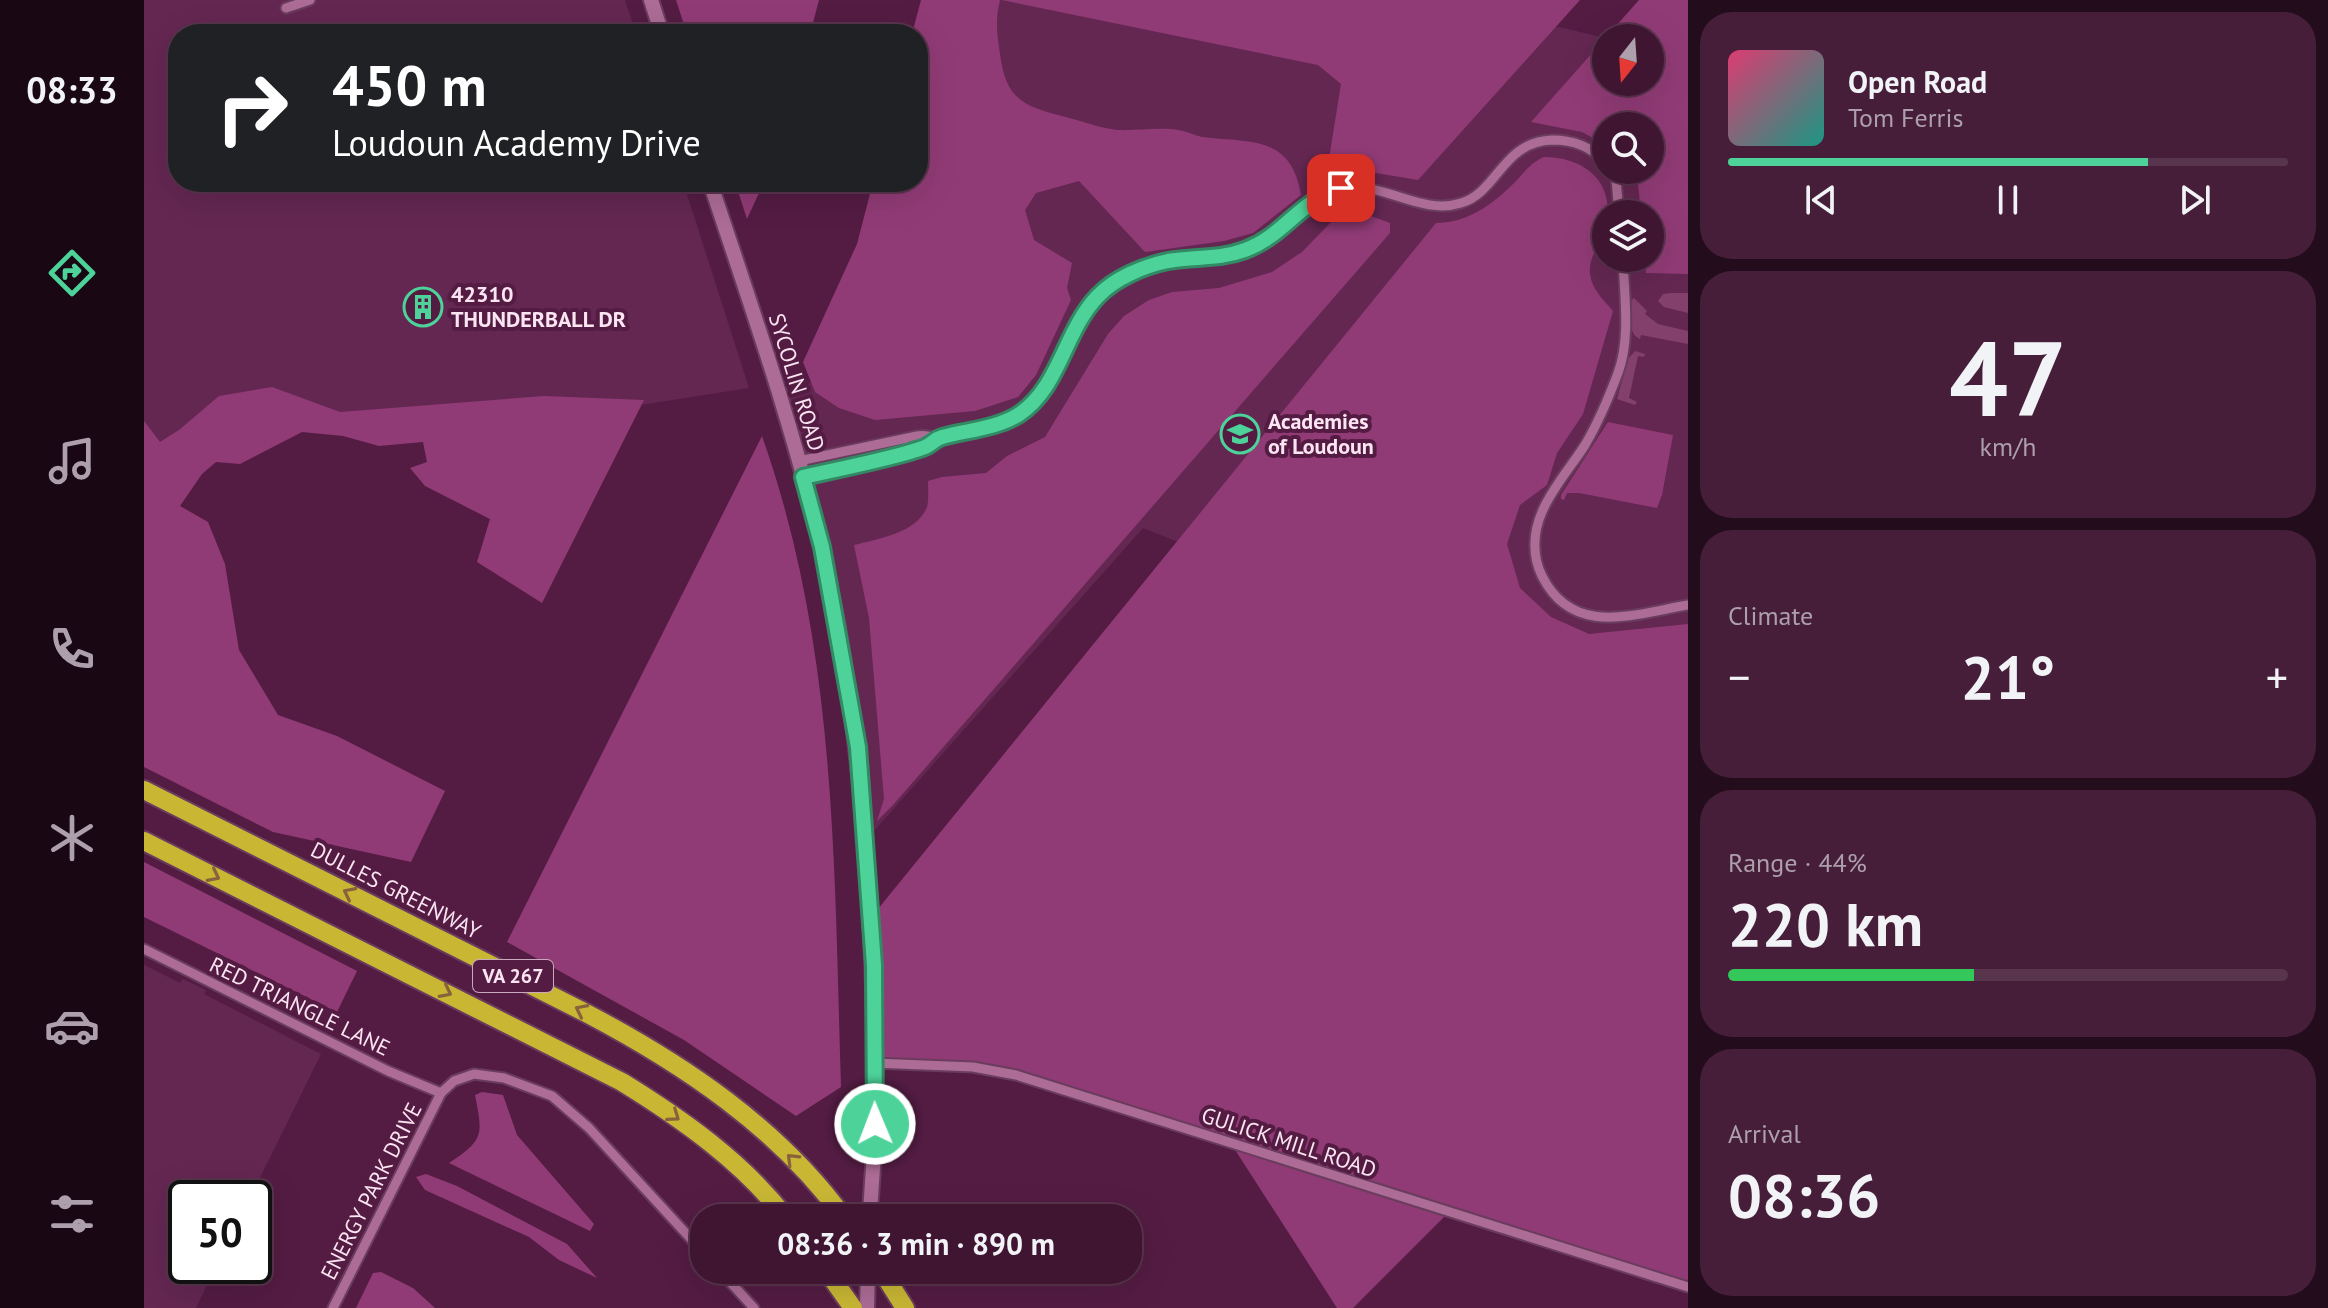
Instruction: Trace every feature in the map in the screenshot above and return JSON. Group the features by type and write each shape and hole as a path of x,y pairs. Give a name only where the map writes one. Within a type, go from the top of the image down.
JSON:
{"highway":[{"name":"DULLES GREENWAY","path":"144,790 573,1006 650,1048 711,1088 760,1129 832,1204"},
{"name":"VA 267","path":"144,841 622,1082 723,1153 774,1204"},
{"path":"836,1284 853,1308"},
{"path":"890,1284 905,1308"}],"main road":[{"path":"651,0 659,24"},
{"name":"SYCOLIN ROAD","path":"713,192 777,381 822,547 858,747 874,965 875,1124 871,1204"},
{"path":"867,1308 868,1284"}],"street":[{"path":"286,8 310,0"},
{"path":"803,477 909,452 929,446 937,438 994,426 1016,416 1042,394 1074,327 1093,301 1123,277 1143,268 1169,261 1221,258 1248,249 1279,230 1323,194 1341,188 1369,187 1441,207 1466,202 1478,194 1526,145 1561,140 1583,144 1592,151"},
{"path":"1623,272 1625,335 1619,369 1587,442 1540,515 1534,547 1537,567 1549,591 1561,603 1586,615 1621,617 1688,605"},
{"path":"799,461 927,434 937,438"},
{"name":"RED TRIANGLE LANE","path":"144,949 388,1071 441,1093"},
{"name":"GULICK MILL ROAD","path":"874,1063 973,1067 1016,1075 1688,1287"},
{"name":"ENERGY PARK DRIVE","path":"333,1308 441,1093 454,1081 474,1074 504,1078 552,1096 589,1128 690,1238"},
{"path":"732,1284 754,1308"}],"shaded area":[{"path":"144,0 625,0 633,24 168,24 168,192 686,192 749,388 424,439 300,426 216,444 144,523"},
{"path":"676,0 819,0 813,24 684,24"},
{"path":"921,0 1000,0 997,27 1003,70 1013,93 1030,106 1111,129 1170,129 1202,137 1265,145 1278,151 1288,161 1296,175 1301,195 1253,233 1224,241 1145,252 1079,181 1036,193 1025,210 1034,240 1072,263 1067,288 1071,300 1036,375 1018,397 975,411 875,420 839,408 815,392 803,362 857,244 870,192 928,192 928,24 915,24"},
{"name":"Academies of Loudoun","path":"971,0 1441,0 1592,35 1592,96 1664,96 1664,73 1688,57 1688,746 1143,528 865,841 858,746 782,395 1022,292"},
{"path":"1002,0 1580,0 1418,180 1328,165 1341,84 1318,65"},
{"path":"1639,0 1688,0 1688,274 1646,273 1664,272 1664,200 1640,200 1638,184 1664,184 1664,112 1592,112 1592,137 1582,132 1531,122 1592,53 1592,96 1664,96 1664,24 1618,24"},
{"path":"1544,157 1573,162 1592,174 1592,184 1602,186 1607,200 1592,200 1590,274 1596,290 1613,311 1583,414 1557,453 1547,485 1520,505 1507,544 1520,588 1551,617 1589,634 1688,624 1688,1287 1449,1212 1353,1308 1337,1308 1230,1142 1016,1075 874,1063 869,920 1436,223 1467,217 1485,207"},
{"path":"738,192 759,192 747,219"},
{"path":"1349,214 1371,216 1390,223 1390,233 877,821 884,799 869,618 854,545 896,534 915,523 927,507 928,481 986,473 1007,456 1045,437 1108,334 1124,316 1149,300 1172,292 1219,288 1272,272 1302,252 1334,219"},
{"path":"1688,293 1688,313 1664,307 1658,301 1663,294"},
{"path":"1634,298 1647,311 1645,314 1658,324 1688,331 1688,344 1636,336 1630,318 1630,301"},
{"path":"1635,351 1645,354 1644,357 1638,356 1629,398 1637,402 1635,405 1617,399 1628,359"},
{"path":"272,387 340,412 544,396 644,400 542,603 477,562 490,519 425,486 410,468 427,462 423,442 379,446 343,436 302,432 240,464 216,462 202,474 180,506 208,522 225,564 239,650 278,715 337,736 445,791 411,862 273,832 144,767 144,421 160,442 219,396"},
{"path":"1608,422 1673,435 1657,508 1579,493 1567,493 1564,500 1561,499"},
{"path":"762,436 787,516 805,596 818,677 833,840 841,1087 796,1116 684,1040 507,942"},
{"path":"144,862 357,971 337,1012 144,917"},
{"path":"144,965 180,983 183,979 206,990 204,994 321,1054 259,1180 168,1180 168,1284 207,1284 196,1308 144,1308"},
{"path":"482,1092 503,1095 517,1135 594,1224 590,1231 449,1163 475,1142 480,1128 475,1095"},
{"path":"426,1174 457,1186 567,1244 597,1278 559,1260 529,1237 425,1190 416,1177"},
{"path":"381,1272 413,1288 435,1308 356,1308 373,1273"}],"place":[{"name":"42310 THUNDERBALL DR","path":"423,307"},
{"name":"Academies of Loudoun","path":"1240,434"}],"route":[{"path":"875,1124 874,965 858,747 822,547 803,477 909,452 929,446 937,438 994,426 1016,416 1042,394 1074,327 1100,293 1143,268 1169,261 1221,258 1248,249 1267,239 1323,194 1341,188"}]}
